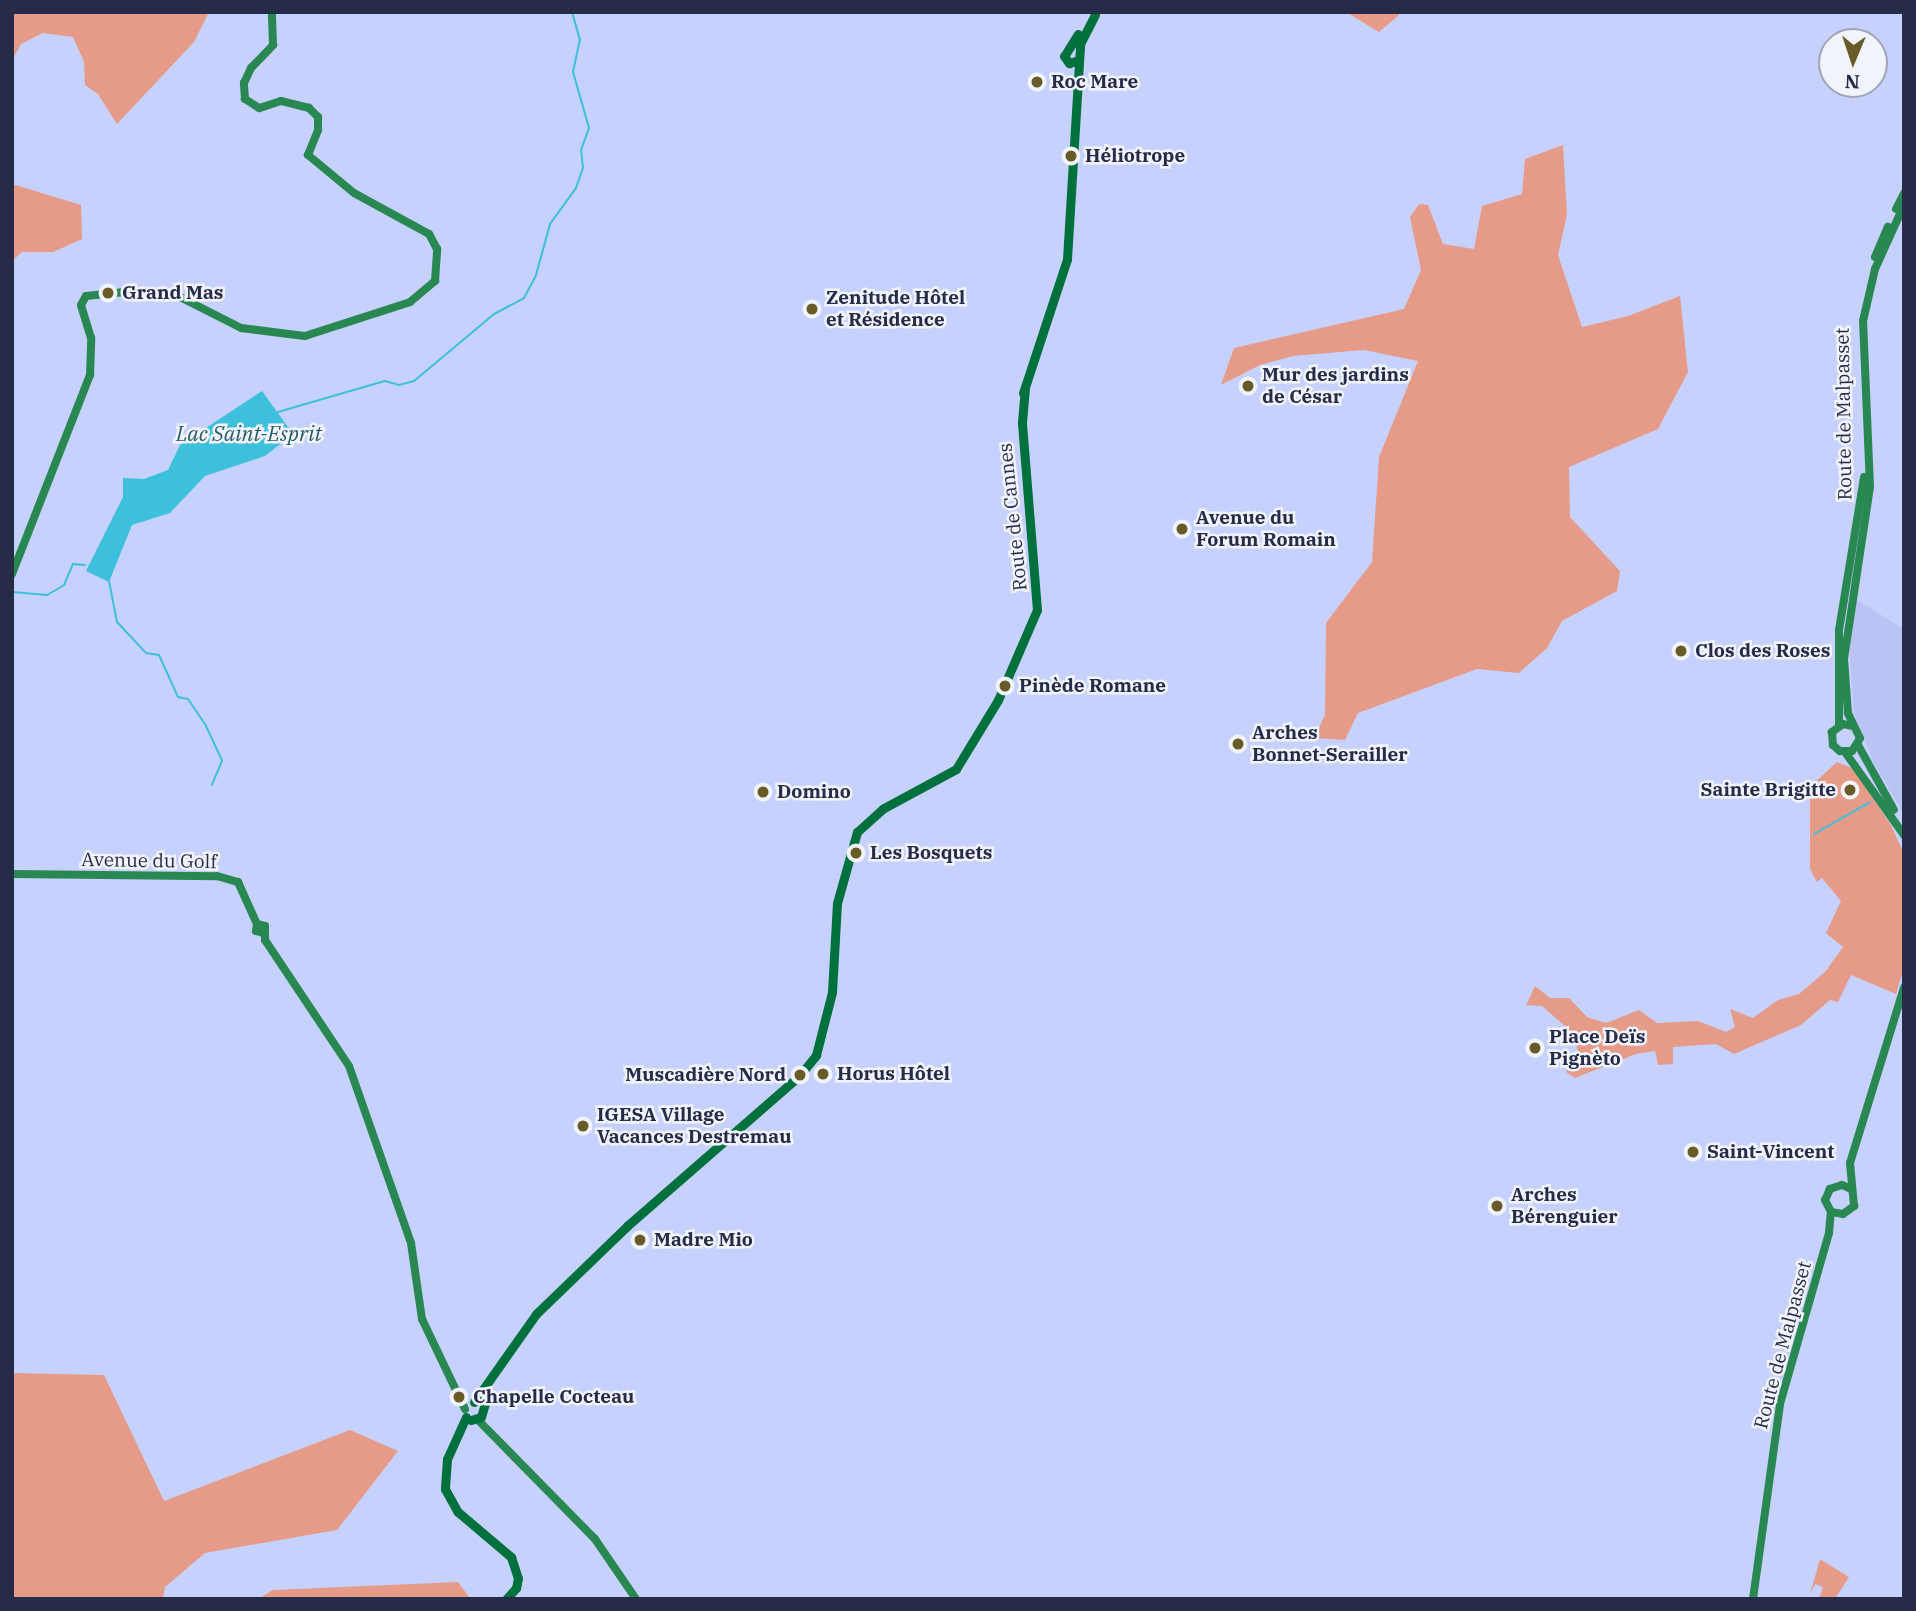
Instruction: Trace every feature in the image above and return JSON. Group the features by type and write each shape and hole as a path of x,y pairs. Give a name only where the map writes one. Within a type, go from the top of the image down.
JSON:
{"main road":[{"path":"1075,48 1074,62 1064,56 1075,48 1096,13"},
{"name":"Route de Cannes","path":"968,752 1006,670 1034,599 1017,422 1025,388 1067,259 1074,62"},
{"name":"Route de Cannes","path":"506,1599 516,1588 518,1578 510,1557 458,1512 445,1489 447,1459 496,1375 536,1314 813,1060 832,992 837,936 862,834 897,802 942,780 968,752 1017,660 1039,598 1023,435 1025,388"},
{"path":"1006,670 1017,660"}],"street":[{"path":"12,574 90,375 91,338 81,300 125,292 176,295 241,328 305,337 424,293 435,281 438,267 437,249 429,234 354,193 308,155 318,130 318,117 309,108 281,101 259,108 245,99 244,83 251,68 274,45 272,12"},
{"path":"1072,127 1082,135"},
{"name":"Route de Malpasset","path":"1839,725 1839,630 1864,484 1858,320 1871,267 1904,193"},
{"name":"Route de Malpasset","path":"1853,726 1846,697 1846,631 1870,487 1863,321 1875,269 1904,205"},
{"path":"1904,826 1858,745 1860,734 1853,726 1839,725 1831,740 1845,752 1904,835"},
{"path":"1845,752 1858,745"},
{"name":"Avenue du Golf","path":"12,874 216,876 238,882 257,924 265,926 263,933 349,1066 411,1243 422,1319 457,1394 474,1411"},
{"path":"1850,1163 1853,1206 1843,1214 1831,1212 1826,1193 1837,1185 1850,1163 1904,987"},
{"path":"1837,1185 1851,1189"},
{"name":"Route de Malpasset","path":"1754,1596 1780,1404 1829,1233 1831,1212"},
{"name":"Route de Malpasset","path":"1829,1233 1843,1214"},
{"path":"474,1411 595,1539 636,1599"}],"shaded area":[{"path":"12,12 209,12 194,42 117,124 98,94 85,85 84,62 73,37 43,33 21,44 12,61"},
{"path":"1346,12 1399,12 1399,15 1379,32"},
{"path":"1563,145 1567,215 1558,255 1582,327 1628,316 1680,296 1688,372 1658,429 1569,467 1570,517 1620,571 1617,591 1562,621 1547,648 1519,673 1477,669 1358,713 1345,740 1314,738 1325,715 1326,623 1372,562 1379,457 1418,361 1364,350 1293,356 1260,365 1221,385 1234,348 1404,309 1421,270 1410,217 1419,204 1428,205 1443,244 1474,249 1482,206 1522,194 1525,159"},
{"path":"12,184 81,205 82,239 53,252 22,252 12,261"},
{"path":"1857,600 1904,629 1904,815 1873,761 1854,712 1849,643"},
{"path":"1837,762 1852,768 1891,825 1904,854 1904,967 1896,994 1851,975 1838,1002 1830,1000 1801,1025 1734,1054 1716,1044 1673,1047 1673,1064 1658,1065 1655,1051 1636,1054 1575,1078 1566,1072 1578,1052 1573,1033 1542,1006 1526,1005 1535,986 1550,998 1569,998 1587,1017 1606,1023 1639,1010 1657,1023 1698,1021 1726,1032 1735,1027 1730,1009 1753,1018 1778,1000 1799,994 1825,972 1843,947 1826,933 1841,901 1822,878 1817,882 1810,869 1810,794 1814,783"},
{"path":"12,1373 104,1375 164,1501 350,1430 398,1451 337,1530 205,1553 165,1587 163,1599 12,1599"},
{"path":"1820,1559 1849,1577 1835,1599 1819,1599 1823,1587 1815,1584 1810,1594"},
{"path":"458,1582 469,1597 258,1599 273,1590"}],"water":[{"name":"Lac Saint-Esprit","path":"262,391 293,434 265,456 205,476 170,513 132,525 109,582 86,571 123,497 123,478 144,479 168,470 180,445"}],"waterway":[{"path":"278,412 385,381 399,385 414,381 494,314 524,298 536,275 550,224 576,188 583,168 581,150 589,128 573,72 580,40 572,12"},
{"path":"12,592 47,595 64,585 73,564 85,565"},
{"path":"109,581 117,622 146,653 159,655 178,697 188,699 206,726 222,761 212,785"},
{"path":"1814,834 1870,802"}],"place":[{"name":"Roc Mare","path":"1037,82"},
{"name":"Héliotrope","path":"1071,156"},
{"name":"Grand Mas","path":"108,293"},
{"name":"Zenitude Hôtel et Résidence","path":"812,309"},
{"name":"Mur des jardins de César","path":"1248,386"},
{"name":"Avenue du Forum Romain","path":"1182,529"},
{"name":"Clos des Roses","path":"1681,651"},
{"name":"Pinède Romane","path":"1005,686"},
{"name":"Arches Bonnet-Serailler","path":"1238,744"},
{"name":"Sainte Brigitte","path":"1850,790"},
{"name":"Domino","path":"763,792"},
{"name":"Les Bosquets","path":"856,853"},
{"name":"Place Deïs Pignèto","path":"1535,1048"},
{"name":"Horus Hôtel","path":"823,1074"},
{"name":"Muscadière Nord","path":"800,1075"},
{"name":"IGESA Village Vacances Destremau","path":"583,1126"},
{"name":"Saint-Vincent","path":"1693,1152"},
{"name":"Arches Bérenguier","path":"1497,1206"},
{"name":"Madre Mio","path":"640,1240"},
{"name":"Chapelle Cocteau","path":"459,1397"}]}
